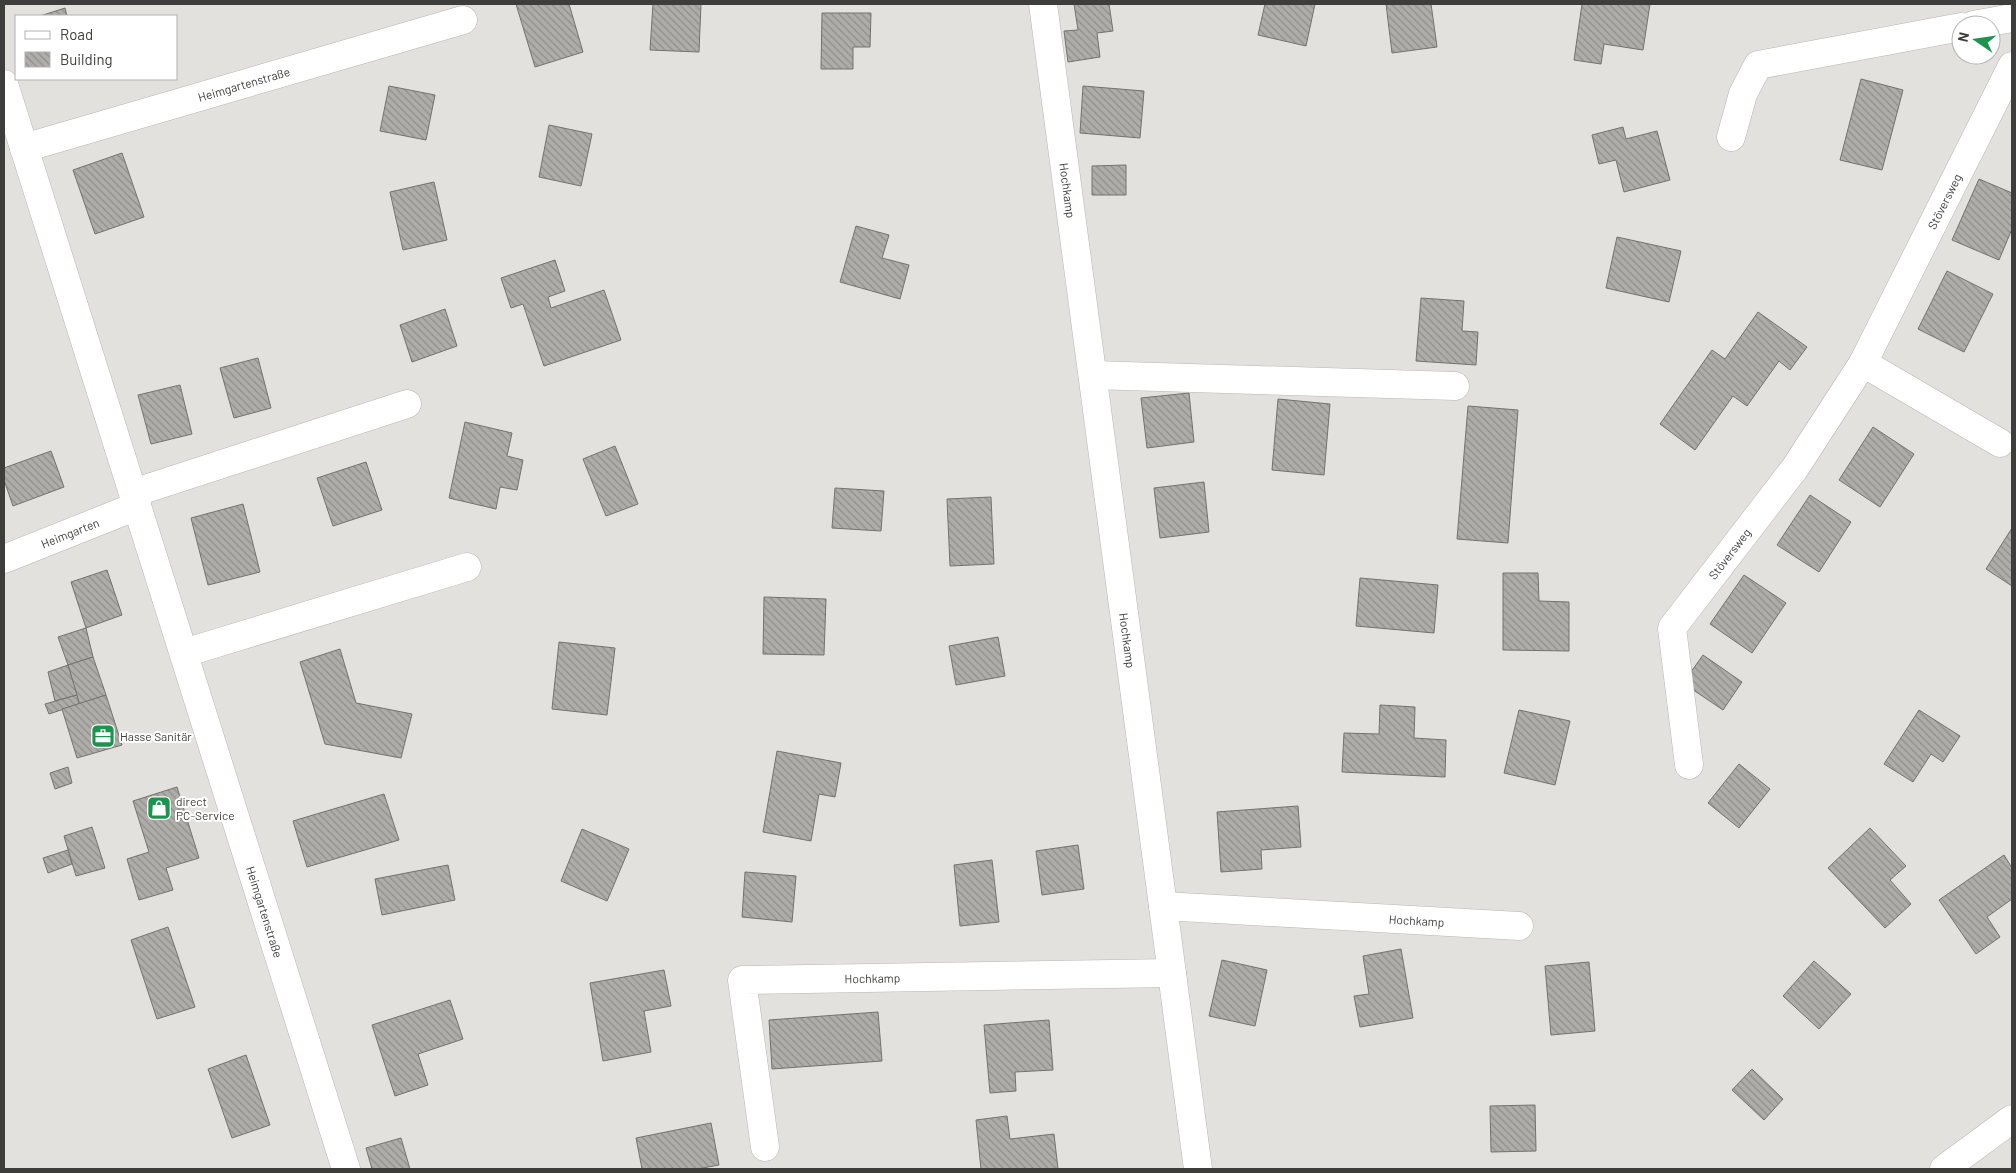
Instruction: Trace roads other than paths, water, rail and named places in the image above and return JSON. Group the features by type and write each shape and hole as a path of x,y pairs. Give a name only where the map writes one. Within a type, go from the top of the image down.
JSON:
{"street":[{"name":"Hochkamp","path":"1044,4 1198,1169"},
{"name":"Heimgartenstraße","path":"24,148 463,20"},
{"path":"1731,137 1743,94 1758,66 1951,29"},
{"name":"Stöversweg","path":"1689,765 1672,628 1795,468 1863,364 2012,66"},
{"name":"Heimgartenstraße","path":"4,84 346,1169"},
{"path":"1863,364 2000,442"},
{"path":"1093,375 1455,386"},
{"path":"135,499 407,404"},
{"name":"Heimgarten","path":"4,559 135,499"},
{"path":"184,653 467,567"},
{"name":"Hochkamp","path":"1163,906 1519,926"},
{"name":"Hochkamp","path":"765,1147 742,980 1172,973"},
{"path":"1944,1169 2012,1119"}],"place":[{"name":"Hasse Sanitär","path":"103,736"},
{"name":"direct PC-Service","path":"159,808"}]}
